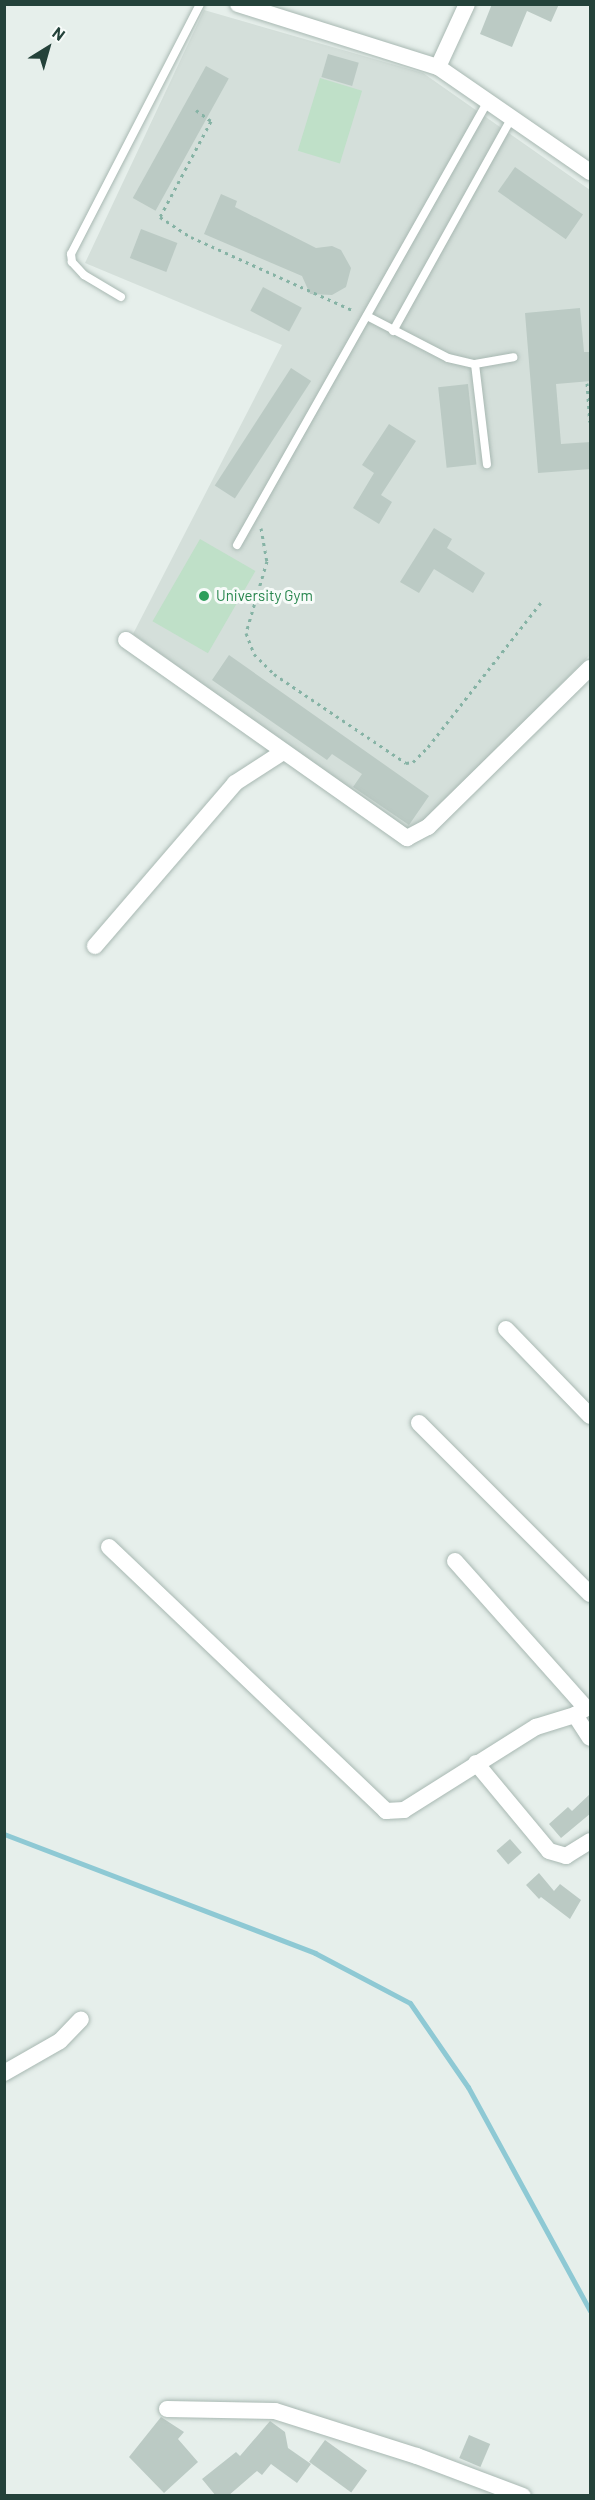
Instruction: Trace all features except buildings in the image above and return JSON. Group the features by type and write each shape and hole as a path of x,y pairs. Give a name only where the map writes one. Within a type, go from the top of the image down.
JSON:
{"street":[{"path":"238,4 438,67 591,172"},
{"path":"438,67 467,4"},
{"path":"126,640 398,835 416,837 591,668"},
{"path":"95,946 235,783 283,752"},
{"path":"506,1329 591,1416"},
{"path":"419,1423 591,1594"},
{"path":"109,1547 386,1811 404,1810 536,1726 584,1710"},
{"path":"455,1561 584,1710 591,1738"},
{"path":"476,1763 549,1851 558,1857 566,1856 591,1841"},
{"path":"4,2073 60,2042 81,2019"},
{"path":"167,2409 275,2411 417,2456 523,2496"}],"lane":[{"path":"120,297 84,275 72,262 71,254 200,4"},
{"path":"237,545 489,100"},
{"path":"393,331 512,116"},
{"path":"367,316 448,358 476,364 513,357"},
{"path":"476,364 487,464"}],"path":[{"path":"196,110 211,121 160,217 191,237 367,316"},
{"path":"586,383 591,422"},
{"path":"256,512 267,561 246,633 254,654 274,674 406,763 413,762 428,747 542,601"}],"shaded area":[{"path":"204,10 423,73 590,190 590,655 411,835 133,634 282,345 85,263"}],"green space":[{"path":"320,78 362,91 340,164 298,151"},
{"name":"University Gym","path":"200,539 255,571 208,653 152,621"}],"waterway":[{"path":"4,1834 315,1953 410,2003 468,2087 590,2311"}],"place":[{"name":"University Gym","path":"204,596"}]}
